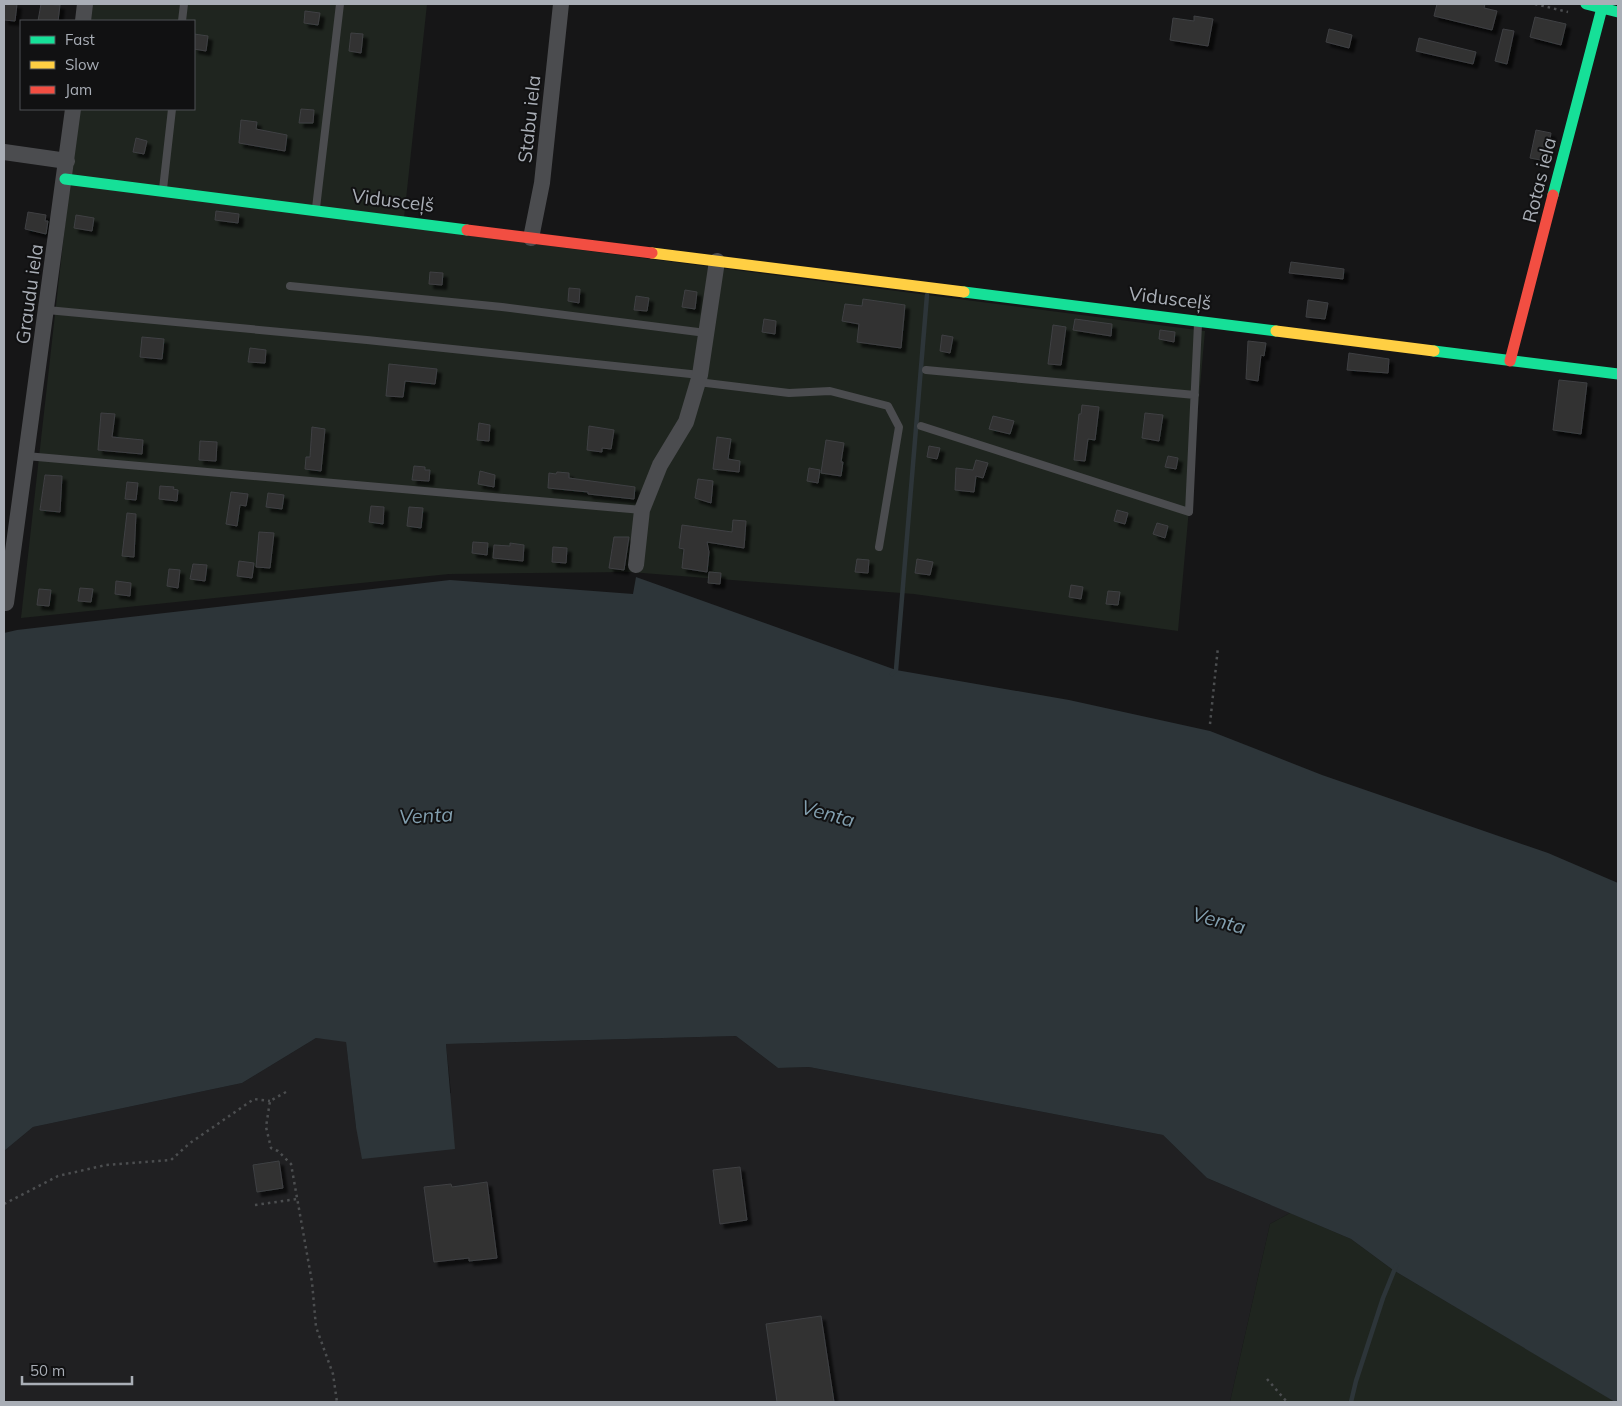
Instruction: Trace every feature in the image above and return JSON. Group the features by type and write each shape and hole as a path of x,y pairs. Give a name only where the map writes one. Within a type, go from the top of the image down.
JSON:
{"street":[{"path":"83,20 85,4"},
{"name":"Stabu iela","path":"531,238 542,183 561,4"},
{"path":"1586,4 1618,12"},
{"name":"Rotas iela","path":"1510,361 1602,8"},
{"name":"Graudu iela","path":"6,603 73,110"},
{"path":"4,152 67,161"},
{"name":"Vidusceļš","path":"64,179 1618,374"},
{"path":"636,565 642,510 660,465 686,422 699,378 717,261"}],"lane":[{"path":"182,20 184,4"},
{"path":"316,211 340,4"},
{"path":"162,191 172,110"},
{"path":"290,286 502,307 706,334"},
{"path":"46,310 367,340 699,378 789,393 830,391 888,406 899,428 879,547"},
{"path":"921,426 1189,512 1199,322"},
{"path":"926,370 1195,395"},
{"path":"26,456 642,510"}],"path":[{"path":"1210,724 1218,647"},
{"path":"4,1204 58,1176 106,1165 171,1160 190,1143 254,1099 270,1101 286,1092"},
{"path":"270,1101 266,1127 271,1148 278,1151 291,1164 312,1282 316,1327 334,1374 337,1402"},
{"path":"254,1205 297,1199"},
{"path":"1268,1379 1288,1402"}],"shaded area":[{"path":"90,4 427,4 403,227 1205,331 1178,631 914,594 630,572 449,574 21,618 78,110 195,110 195,20 88,20"},
{"path":"736,1036 778,1068 809,1067 1163,1135 1207,1178 1290,1213 1270,1224 1230,1402 4,1402 4,1151 33,1127 242,1083 316,1038 346,1041 356,1127 451,1093 446,1044"},
{"path":"1290,1213 1351,1239 1393,1270 1616,1402 1230,1402 1270,1224"}],"water":[{"name":"Venta","path":"636,577 896,670 1069,700 1210,731 1322,775 1548,853 1618,883 1618,1402 1615,1402 1393,1270 1351,1239 1207,1178 1163,1135 809,1067 778,1068 736,1036 446,1044 455,1149 362,1159 356,1127 346,1042 316,1038 242,1083 33,1127 4,1151 4,633 450,580 633,594"}],"building":[{"path":"4,4 17,4 15,21 4,20"},
{"path":"41,4 60,5 58,20 38,20"},
{"path":"1437,4 1485,4 1484,8 1497,11 1492,30 1434,16"},
{"path":"305,11 320,13 318,25 304,23"},
{"path":"1194,16 1213,19 1208,46 1170,40 1173,18 1194,21"},
{"path":"1535,17 1566,24 1561,45 1530,37"},
{"path":"1329,29 1352,35 1349,48 1326,42"},
{"path":"1503,29 1514,31 1507,64 1495,61"},
{"path":"351,33 363,34 361,53 349,51"},
{"path":"195,34 208,36 206,51 195,49"},
{"path":"1419,38 1476,52 1473,64 1416,51"},
{"path":"301,109 314,110 313,123 299,123"},
{"path":"241,120 257,122 256,129 287,135 285,151 239,143"},
{"path":"1536,130 1551,133 1546,161 1530,158"},
{"path":"136,138 147,141 144,154 133,152"},
{"path":"216,211 239,214 238,223 215,220"},
{"path":"28,212 46,215 45,221 48,221 46,234 25,229"},
{"path":"76,215 94,218 92,231 74,228"},
{"path":"1291,262 1344,269 1343,279 1289,273"},
{"path":"430,272 443,273 442,285 429,284"},
{"path":"569,288 580,289 579,303 568,301"},
{"path":"685,290 697,292 695,309 682,307"},
{"path":"636,296 649,298 647,311 634,310"},
{"path":"863,299 905,305 901,348 857,342 859,324 842,321 845,304 862,306"},
{"path":"1308,300 1328,303 1325,319 1306,317"},
{"path":"764,319 776,321 775,334 762,332"},
{"path":"1075,319 1112,324 1111,336 1073,330"},
{"path":"1053,325 1066,327 1061,365 1048,364"},
{"path":"1160,330 1175,332 1174,342 1159,339"},
{"path":"942,335 953,337 950,353 940,351"},
{"path":"142,337 164,339 162,359 140,357"},
{"path":"1248,341 1266,343 1264,356 1261,355 1258,381 1246,379"},
{"path":"250,348 266,350 265,363 248,362"},
{"path":"1349,353 1389,359 1388,373 1347,370"},
{"path":"389,364 437,369 435,384 405,381 403,397 386,396"},
{"path":"1559,380 1587,383 1581,434 1553,430"},
{"path":"1082,405 1099,407 1095,440 1088,439 1085,461 1074,460 1079,414 1081,414"},
{"path":"101,413 115,414 112,437 143,440 142,454 98,450"},
{"path":"1145,413 1163,415 1159,441 1142,438"},
{"path":"993,416 1014,421 1010,434 989,429"},
{"path":"479,423 490,425 489,441 477,440"},
{"path":"589,426 614,430 611,449 602,448 602,452 587,450"},
{"path":"312,427 325,429 321,471 305,469 306,457 310,457"},
{"path":"717,437 731,439 728,459 740,461 739,472 713,469"},
{"path":"826,440 844,443 841,476 821,473"},
{"path":"200,441 217,442 216,461 199,460"},
{"path":"929,446 940,448 937,459 927,457"},
{"path":"1168,456 1178,458 1176,469 1165,467"},
{"path":"976,460 988,463 983,478 976,476 974,492 955,490 956,468 973,470"},
{"path":"414,466 425,467 425,470 430,470 429,481 412,480"},
{"path":"809,468 820,470 818,483 807,481"},
{"path":"480,471 495,475 494,487 478,484"},
{"path":"557,472 569,473 569,478 635,487 634,499 548,488 549,473 556,474"},
{"path":"45,475 62,476 60,512 40,510"},
{"path":"698,479 713,481 711,503 695,498"},
{"path":"127,482 138,483 136,500 125,499"},
{"path":"160,486 174,487 173,489 178,490 177,501 159,499"},
{"path":"231,492 248,494 246,506 240,505 237,526 226,524"},
{"path":"268,493 284,495 282,509 266,507"},
{"path":"371,506 384,507 383,524 369,522"},
{"path":"409,507 423,508 421,528 407,526"},
{"path":"1117,510 1128,513 1125,524 1114,521"},
{"path":"127,513 136,514 134,557 122,556"},
{"path":"733,520 746,521 744,548 707,542 709,552 707,572 682,568 684,549 679,548 682,525 732,532"},
{"path":"1157,523 1168,526 1165,538 1153,534"},
{"path":"259,532 274,533 270,568 256,567"},
{"path":"614,537 629,537 624,570 609,568"},
{"path":"473,542 488,543 487,555 472,553"},
{"path":"510,543 524,545 523,561 493,558 494,545 510,546"},
{"path":"553,547 567,548 566,563 552,562"},
{"path":"857,559 869,560 868,573 855,572"},
{"path":"917,559 933,562 930,575 915,573"},
{"path":"239,561 254,563 252,578 237,576"},
{"path":"193,564 207,565 205,581 190,579"},
{"path":"169,569 180,570 178,588 167,586"},
{"path":"709,572 721,573 720,584 708,583"},
{"path":"116,581 131,583 130,596 115,594"},
{"path":"1071,585 1083,587 1081,599 1069,597"},
{"path":"80,588 93,589 91,602 78,601"},
{"path":"39,589 51,590 49,606 37,605"},
{"path":"1108,591 1120,592 1118,605 1106,604"},
{"path":"279,1161 283,1188 257,1192 253,1165"},
{"path":"740,1167 747,1220 720,1224 713,1170"},
{"path":"487,1182 497,1258 469,1261 469,1258 434,1262 424,1187 451,1184 452,1187"},
{"path":"821,1316 834,1402 777,1402 766,1324"}],"waterway":[{"path":"892,674 896,670 927,295"},
{"path":"1351,1402 1383,1298 1396,1266"}],"traffic: fast":[{"path":"1586,4 1618,12"},
{"path":"1553,195 1602,8"},
{"path":"65,179 467,230"},
{"path":"964,292 1276,331"},
{"path":"1434,351 1618,374"}],"traffic: slow":[{"path":"652,253 964,292"},
{"path":"1276,331 1434,351"}],"traffic: jam":[{"path":"1510,361 1553,195"},
{"path":"467,230 652,253"}]}
